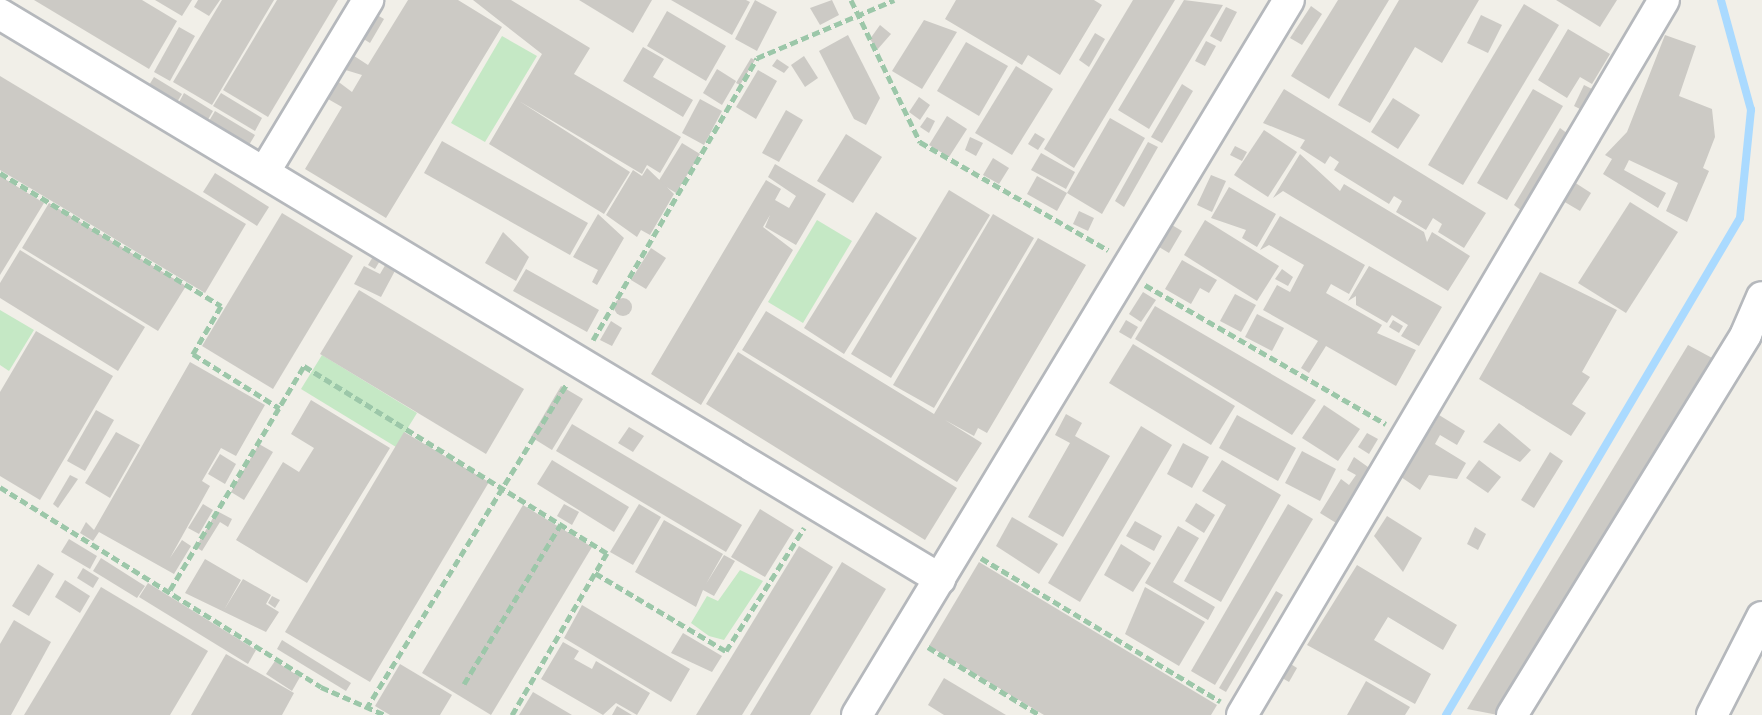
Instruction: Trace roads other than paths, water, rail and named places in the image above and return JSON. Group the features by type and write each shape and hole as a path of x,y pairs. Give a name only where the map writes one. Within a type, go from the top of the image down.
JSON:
{"street":[{"path":"265,171 368,0"},
{"path":"857,715 1289,0"},
{"path":"1242,715 1664,0"},
{"path":"0,14 940,579"},
{"path":"1512,715 1759,313"},
{"path":"1712,715 1762,617"}],"waterway":[{"path":"1446,715 1740,218 1751,110 1721,0"}]}
